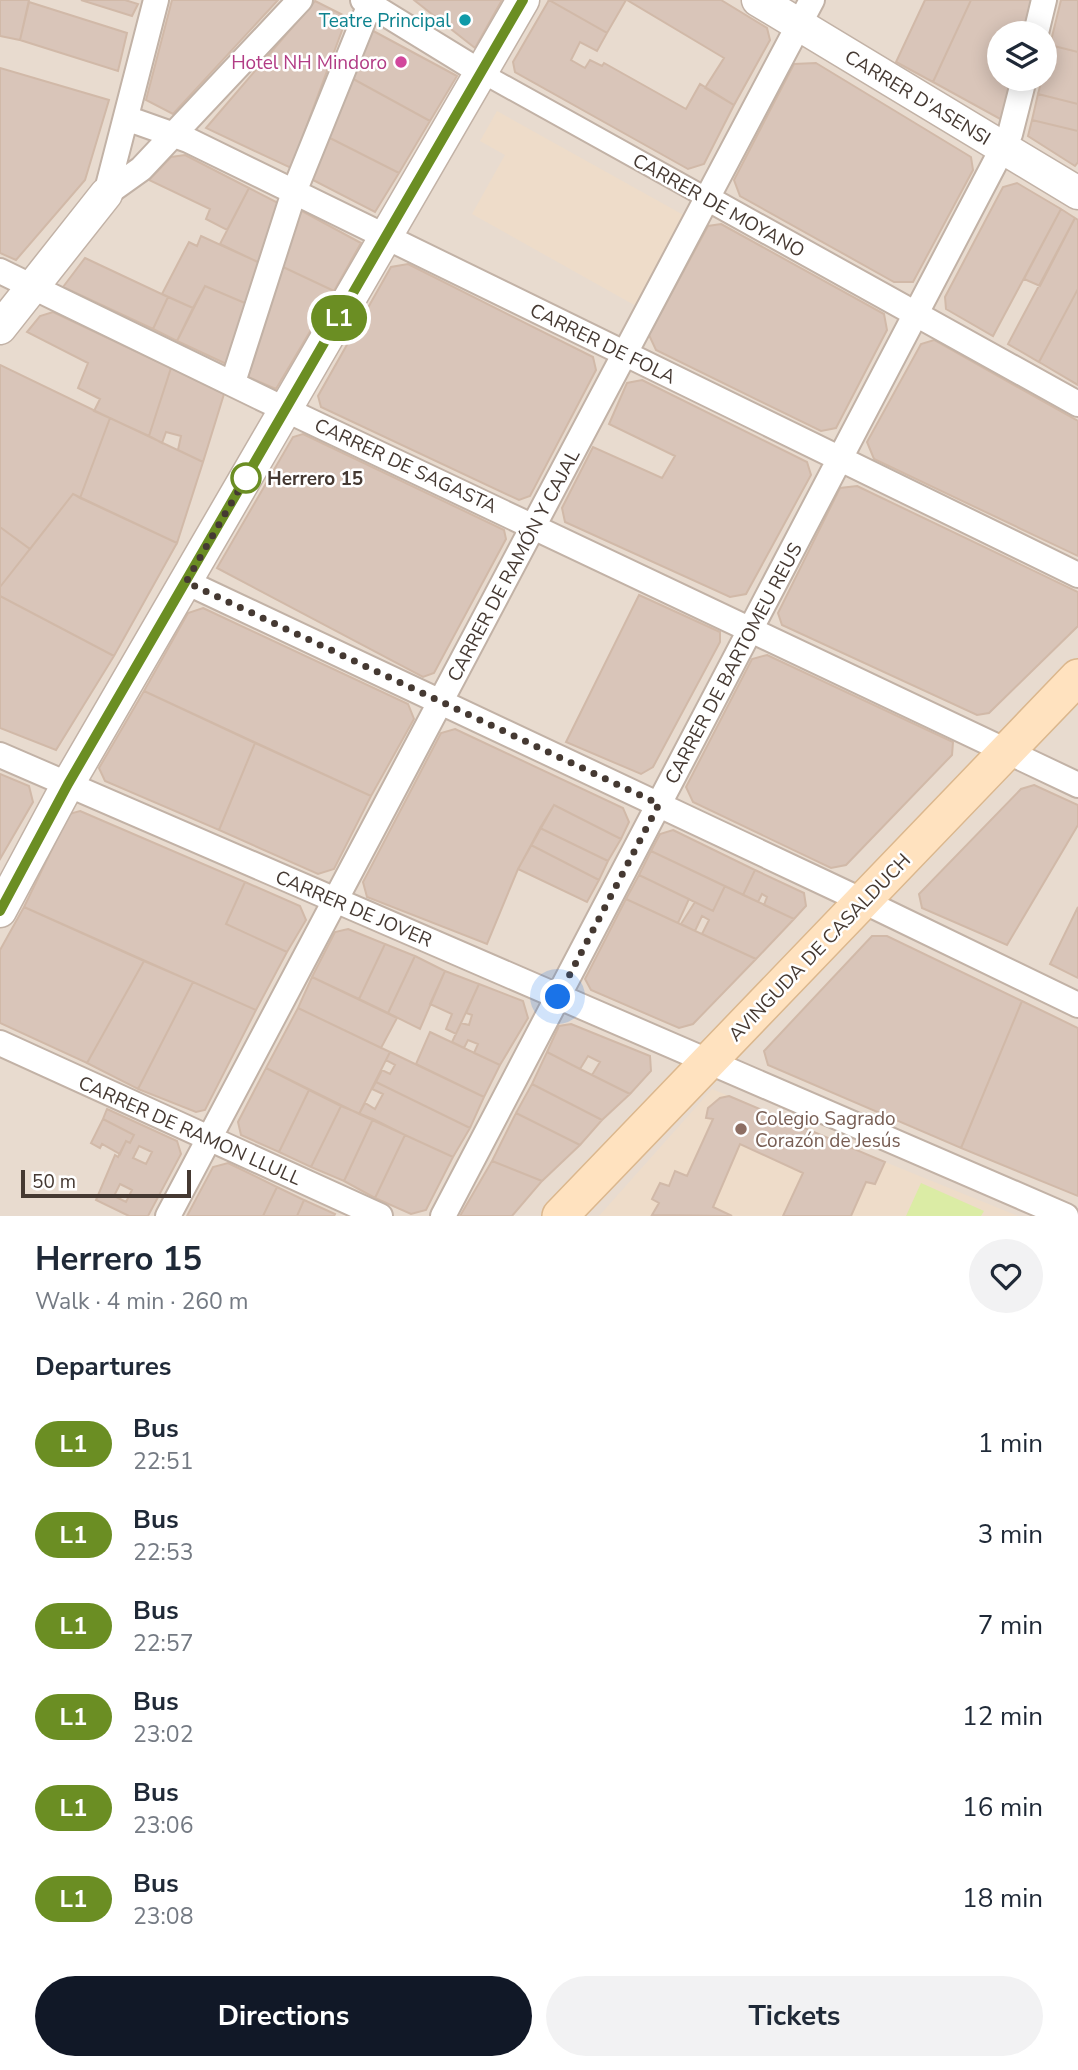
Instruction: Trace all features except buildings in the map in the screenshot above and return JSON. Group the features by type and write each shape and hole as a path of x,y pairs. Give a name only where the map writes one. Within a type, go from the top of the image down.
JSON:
{"main road":[{"name":"AVINGUDA DE CASALDUCH","path":"560,1216 1078,677"}],"street":[{"path":"106,194 156,0"},
{"path":"0,328 106,194 141,169 300,0"},
{"path":"0,911 68,784 523,0"},
{"name":"CARRER D'ASENSI","path":"758,0 805,12 1003,148 1078,193"},
{"path":"1039,21 1044,0"},
{"path":"233,382 293,192 367,2"},
{"name":"CARRER DE MOYANO","path":"367,2 482,73 1078,404"},
{"name":"CARRER DE RAMÓN Y CAJAL","path":"168,1216 805,12"},
{"name":"CARRER DE BARTOMEU REUS","path":"443,1216 1003,148 1010,134 1021,91"},
{"name":"CARRER DE FOLA","path":"126,118 174,134 1078,575"},
{"name":"CARRER DE SAGASTA","path":"0,271 1078,785"},
{"path":"186,582 1078,1005"},
{"name":"CARRER DE JOVER","path":"0,755 1066,1216"},
{"name":"CARRER DE RAMON LLULL","path":"0,1043 380,1216"}],"shaded area":[{"path":"0,0 1078,0 1078,1216 0,1216"},
{"path":"497,111 687,217 636,306 472,214 505,155 480,141"},
{"name":"Colegio Sagrado Corazón de Jesús","path":"712,1089 885,1162 1018,1216 599,1216"}],"green space":[{"path":"921,1183 984,1211 981,1216 906,1216"}],"bus line":[{"name":"L1","path":"0,911 68,784 523,0"}],"place":[{"name":"Teatre Principal","path":"465,20"},
{"name":"Hotel NH Mindoro","path":"401,62"},
{"name":"Herrero 15","path":"246,478"},
{"name":"Colegio Sagrado Corazón de Jesús","path":"741,1129"}],"route":[{"path":"246,478 248,474 186,582 659,804 558,997"}]}
